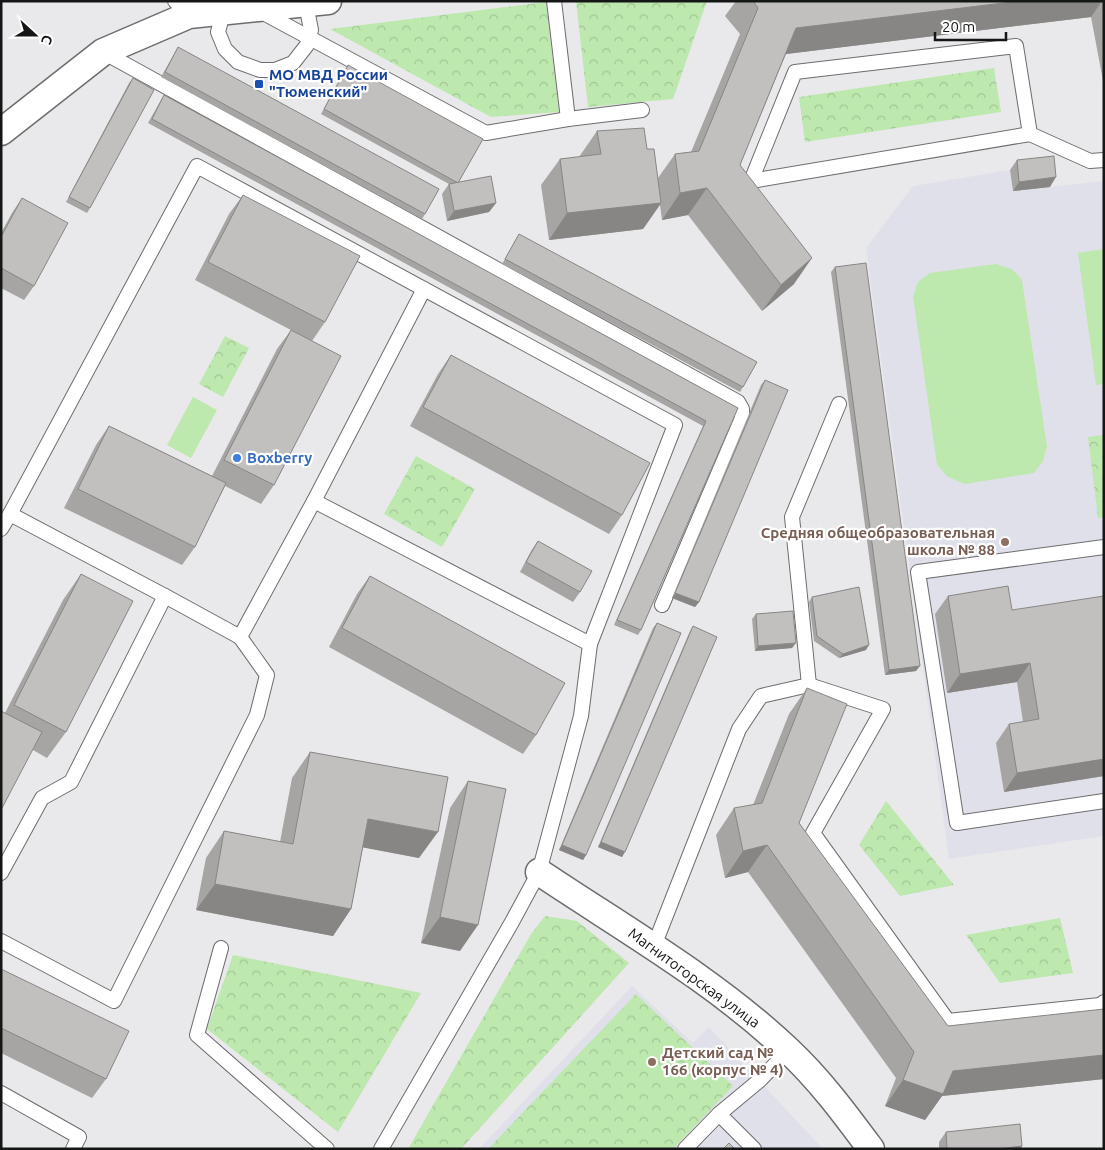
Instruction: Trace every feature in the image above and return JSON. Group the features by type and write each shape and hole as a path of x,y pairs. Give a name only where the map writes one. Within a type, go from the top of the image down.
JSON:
{"street":[{"path":"1,132 103,52 182,8 223,13 317,3"},
{"name":"Магнитогорская улица","path":"539,872 654,946 729,1000 788,1050 835,1100 871,1149"}],"lane":[{"path":"554,1 568,119"},
{"path":"223,13 218,32 224,49 238,62 260,70 275,70 293,64 307,45 317,3"},
{"path":"257,10 486,133 568,119 642,110"},
{"path":"1030,134 1016,46 795,72 751,181 1030,134 1090,162 1104,160"},
{"path":"103,52 738,402 742,409 742,418 662,605"},
{"path":"1,529 198,166 675,425 590,644 582,716 539,872 381,1149"},
{"path":"240,637 424,289"},
{"path":"809,685 792,517 839,404"},
{"path":"314,500 590,644"},
{"path":"1,941 114,1002 257,714 267,675 240,637 10,514"},
{"path":"1104,548 918,572 957,823 1104,801"},
{"path":"1,873 42,798 71,782 165,596"},
{"path":"654,946 739,729 761,696 809,685 883,709 813,833 948,1021 1100,1005 1104,1002"},
{"path":"221,948 197,1035 327,1149"},
{"path":"685,1149 719,1114 760,1080 788,1050"},
{"path":"1,1093 80,1137 73,1149"},
{"path":"719,1114 754,1149"}],"shaded area":[{"name":"Средняя общеобразовательная школа № 88","path":"1010,170 1013,191 1104,181 1104,836 949,859 866,248 913,186"},
{"name":"Детский сад № 166 (корпус № 4)","path":"632,986 693,1043 709,1027 823,1149 479,1149"}],"green space":[{"path":"576,1 707,1 673,99 588,107"},
{"path":"546,2 559,112 491,117 330,29"},
{"path":"994,68 1001,112 805,142 799,97"},
{"path":"1104,249 1104,384 1096,385 1078,253"},
{"path":"996,264 1012,269 1022,280 1047,447 1043,461 1034,473 965,484 948,477 937,465 913,296 918,282 930,273"},
{"path":"225,336 249,348 223,397 199,384"},
{"path":"193,397 217,410 191,458 167,445"},
{"path":"1104,435 1104,517 1098,518 1088,437"},
{"path":"416,456 475,489 442,547 384,514"},
{"path":"886,801 954,885 900,896 859,845"},
{"path":"545,916 577,921 629,963 461,1149 408,1149 531,934"},
{"path":"1060,918 1073,973 1000,983 966,935"},
{"path":"233,955 421,993 338,1132 207,1029"},
{"name":"Детский сад № 166 (корпус № 4)","path":"636,994 733,1086 673,1149 488,1149"}],"building":[{"path":"753,1 1020,1 796,28 740,165 812,258 781,285 707,188 680,193 675,154 699,151 758,8"},
{"path":"178,47 439,189 425,214 165,72"},
{"path":"348,65 483,139 458,183 324,109"},
{"path":"133,78 154,90 90,208 69,197"},
{"path":"164,95 738,408 641,630 617,620 706,421 152,119"},
{"path":"644,128 647,149 654,149 661,203 567,213 560,159 601,154 597,131"},
{"path":"1054,156 1056,177 1019,182 1017,160"},
{"path":"491,176 496,203 454,211 449,184"},
{"path":"243,195 360,256 325,322 208,262"},
{"path":"22,198 68,223 34,286 1,268 1,237"},
{"path":"519,234 757,362 743,387 505,259"},
{"path":"866,263 920,666 889,670 835,267"},
{"path":"291,330 341,356 274,485 224,460"},
{"path":"451,355 650,463 622,515 423,407"},
{"path":"765,380 788,390 699,602 675,593"},
{"path":"109,426 226,483 195,547 78,489"},
{"path":"538,541 592,571 580,592 526,562"},
{"path":"81,574 133,601 66,732 14,705"},
{"path":"370,576 565,683 536,735 342,628"},
{"path":"1008,586 1012,610 1104,596 1104,759 1017,773 1009,724 1039,719 1030,663 960,674 948,596"},
{"path":"859,587 869,645 843,654 817,636 812,597"},
{"path":"793,611 796,643 758,646 756,614"},
{"path":"657,623 681,633 586,855 562,845"},
{"path":"693,626 717,637 625,852 601,842"},
{"path":"807,688 847,704 799,823 948,1026 1104,1009 1104,1055 953,1071 943,1094 903,1080 914,1052 767,845 743,851 734,808 762,803"},
{"path":"1,711 42,732 1,810"},
{"path":"310,752 448,777 438,832 368,819 351,909 215,884 224,831 293,844"},
{"path":"468,781 506,789 478,925 440,917"},
{"path":"1,969 129,1031 106,1079 1,1028"},
{"path":"1020,1124 1022,1146 998,1149 947,1149 946,1132"},
{"path":"729,1143 735,1149 723,1149"}],"place":[{"name":"МО МВД России \"Тюменский\"","path":"259,84"},
{"name":"Boxberry","path":"237,458"},
{"name":"Средняя общеобразовательная школа № 88","path":"1005,542"},
{"name":"Детский сад № 166 (корпус № 4)","path":"652,1062"}]}
